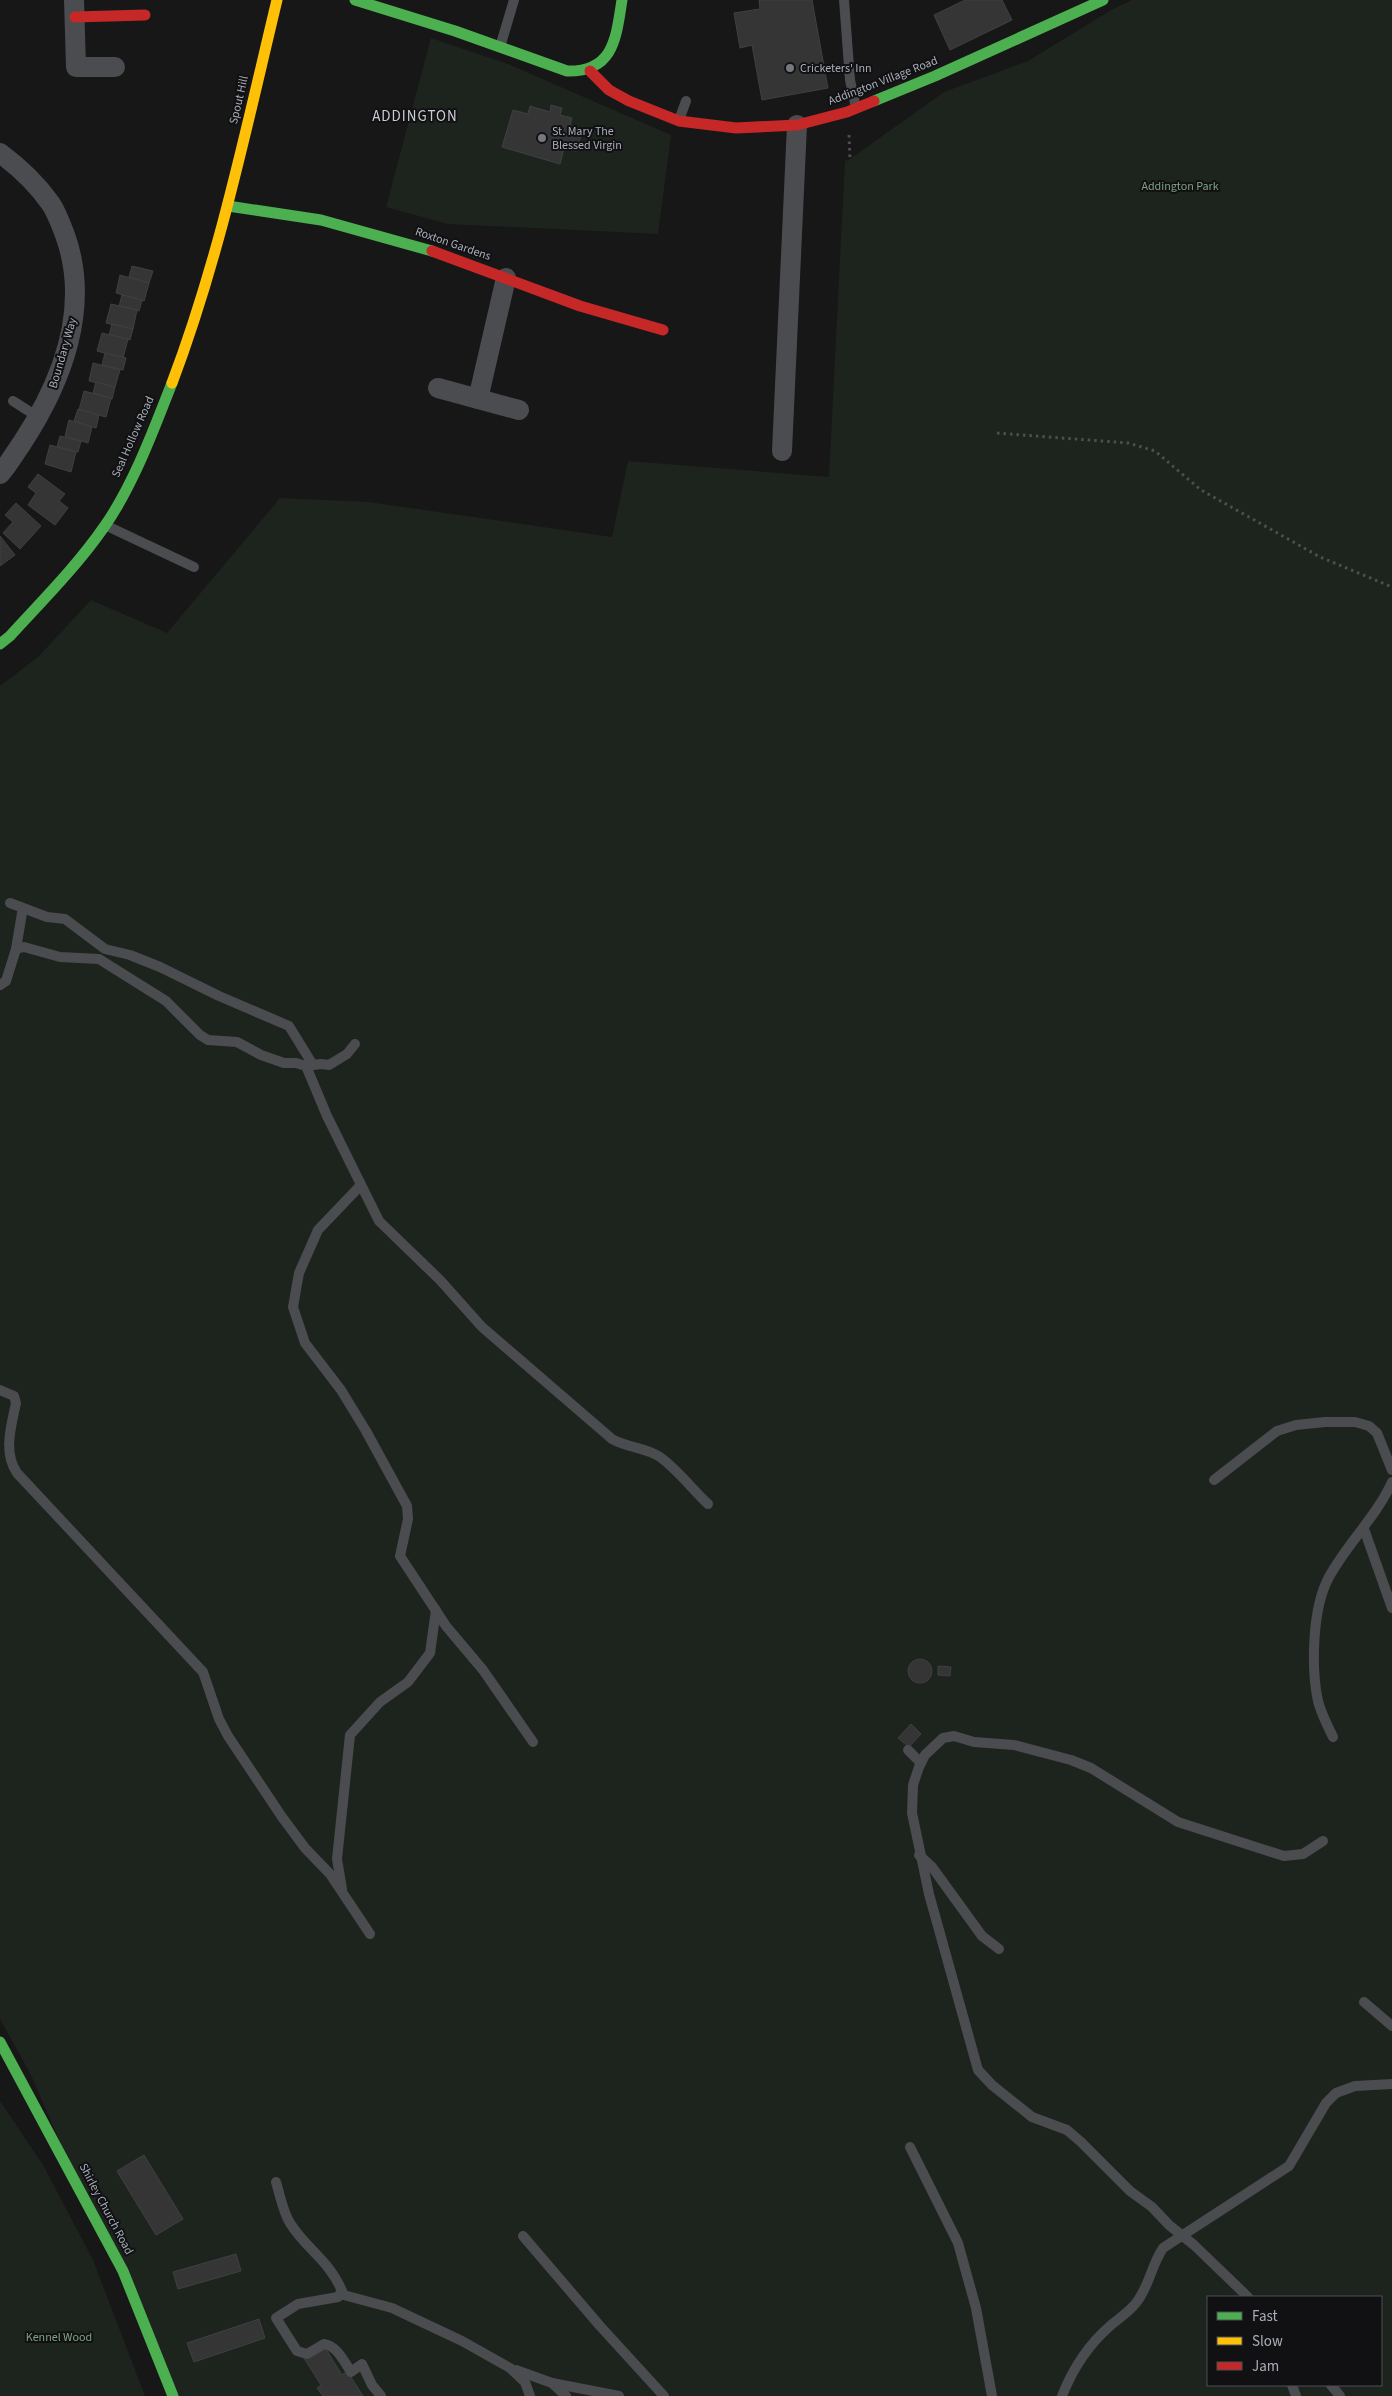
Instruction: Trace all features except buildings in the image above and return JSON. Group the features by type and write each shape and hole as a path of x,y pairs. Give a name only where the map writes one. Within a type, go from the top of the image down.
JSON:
{"street":[{"name":"Spout Hill","path":"228,206 277,0"},
{"path":"356,0 566,71 581,73 590,71 602,62 612,48 622,0"},
{"name":"Addington Village Road","path":"590,71 609,90 629,101 679,121 736,128 797,125 847,112 936,76 1103,0"},
{"path":"115,67 76,67 75,9 145,15"},
{"path":"782,450 797,125"},
{"name":"Boundary Way","path":"0,152 19,167 51,204 72,254 75,282 74,311 69,338 52,393 38,418 0,474"},
{"name":"Roxton Gardens","path":"228,206 321,220 388,237 461,260 580,306 663,330"},
{"name":"Seal Hollow Road","path":"0,644 10,636 87,552 106,526 133,475 189,336 228,206"},
{"path":"478,399 506,278"},
{"path":"438,388 519,410"},
{"name":"Shirley Church Road","path":"0,2042 123,2271 173,2396"}],"lane":[{"path":"500,48 514,0"},
{"path":"844,0 850,80 856,108"},
{"path":"679,121 686,101"},
{"path":"13,401 38,418"},
{"path":"106,526 194,567"},
{"path":"10,903 46,917 65,919 105,949 130,955 160,967 219,996 289,1026 309,1066 360,1186 379,1222 397,1236 410,1253 440,1280 482,1327 612,1439 620,1444 649,1451 659,1456 708,1504"},
{"path":"0,985 6,981 16,949 22,913 25,909"},
{"path":"16,949 24,947 60,957 99,958 166,1001 200,1035 208,1040 237,1042 268,1058 284,1063 309,1066 329,1065 347,1054 355,1044"},
{"path":"360,1186 318,1230 299,1273 293,1307 305,1343 341,1390 375,1446 407,1506 408,1519 400,1556 436,1610 483,1670 533,1742"},
{"path":"0,1390 14,1396 16,1403 8,1452 10,1463 17,1473 203,1672 219,1719 228,1736 282,1817 305,1848 330,1874 370,1934"},
{"path":"1214,1480 1277,1432 1296,1425 1325,1422 1355,1422 1369,1426 1376,1433 1392,1470"},
{"path":"1333,1736 1321,1710 1316,1688 1317,1614 1328,1578 1381,1504 1392,1482"},
{"path":"1364,1529 1392,1608"},
{"path":"343,1895 338,1859 350,1735 380,1702 408,1682 430,1653 436,1610"},
{"path":"1247,2296 1182,2235 1169,2226 1152,2207 1130,2191 1067,2130 1032,2117 992,2085 978,2070 920,1855 912,1814 913,1786 925,1755 943,1738 954,1736 974,1742 1014,1745 1071,1760 1092,1768 1178,1822 1231,1841 1284,1856 1304,1854 1323,1841"},
{"path":"908,1750 921,1763"},
{"path":"920,1855 932,1867 982,1936 999,1949"},
{"path":"1364,2002 1392,2026"},
{"path":"1062,2396 1071,2375 1096,2338 1135,2305 1145,2290 1156,2259 1164,2248 1289,2166 1326,2103 1336,2093 1355,2086 1392,2084"},
{"path":"910,2147 958,2243 976,2308 992,2396"},
{"path":"276,2182 289,2222 301,2238 327,2264 342,2291 338,2297 298,2304 276,2318 297,2351 307,2354 324,2344 330,2345 352,2372 362,2364 372,2385 381,2396"},
{"path":"523,2236 600,2326 664,2396"},
{"path":"340,2294 392,2308 462,2341 510,2368 552,2383 618,2396"},
{"path":"510,2368 525,2382 530,2396"},
{"path":"552,2383 566,2396"},
{"path":"1332,2386 1340,2396"}],"path":[{"path":"997,433 1128,443 1154,451 1201,490 1320,557 1392,587"}],"green space":[{"name":"Addington Park","path":"1132,0 1392,0 1392,2396 171,2396 30,2073 0,2019 0,686 38,657 91,600 167,633 280,498 368,502 612,537 628,461 829,477 845,161 944,92 1028,61 1113,9"},
{"path":"431,38 508,64 671,135 658,234 448,224 386,207"},
{"name":"Kennel Wood","path":"0,2101 43,2165 93,2260 145,2396 0,2396"}],"traffic: fast":[{"path":"355,0 455,31 567,71 583,70 595,66 610,50 622,0"},
{"path":"874,101 935,76 1103,0"},
{"path":"228,206 321,220 432,251"},
{"path":"0,644 10,636 59,583 82,556 115,511 134,476 172,383"},
{"path":"0,2042 123,2271 173,2396"}],"traffic: slow":[{"path":"172,383 189,336 218,241 277,0"}],"traffic: jam":[{"path":"75,17 145,15"},
{"path":"590,71 609,90 629,101 679,121 736,128 797,125 847,112 874,101"},
{"path":"432,251 580,306 663,330"}],"place":[{"name":"Cricketers' Inn","path":"790,68"},
{"name":"St. Mary The Blessed Virgin","path":"542,138"}],"district":[{"name":"ADDINGTON","path":"415,116"}]}
